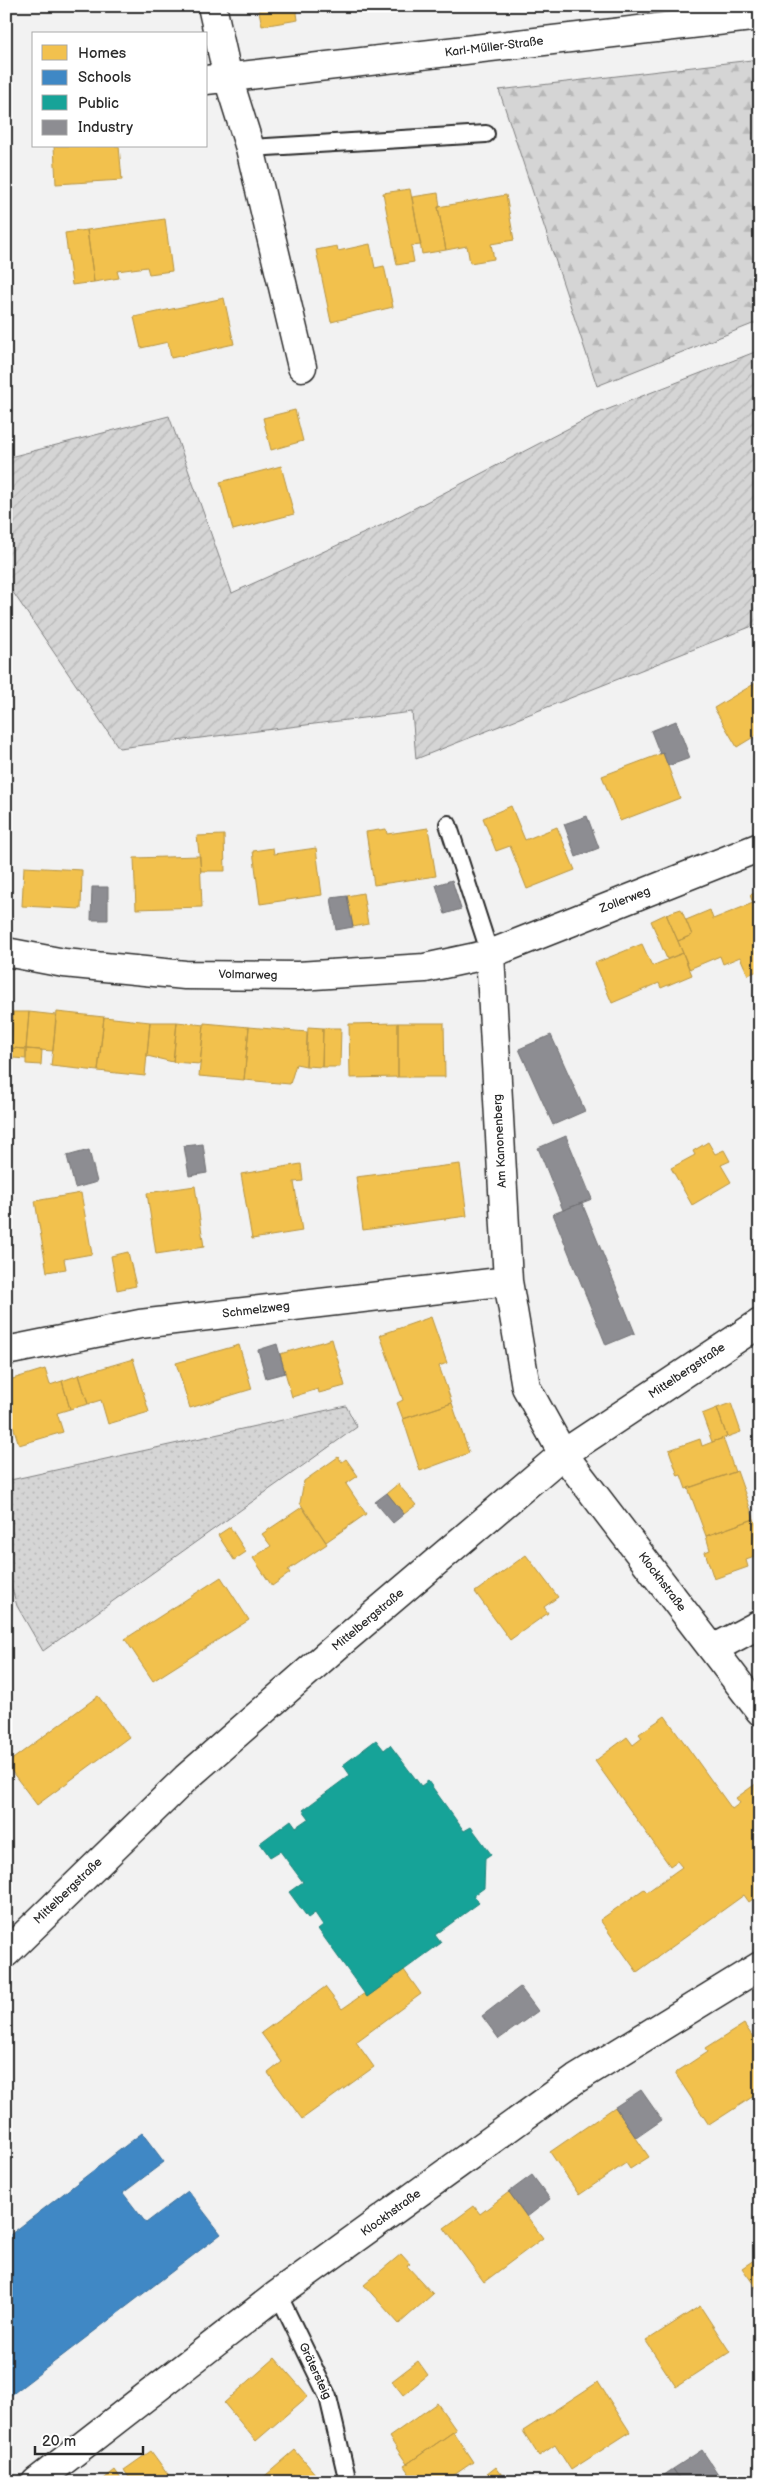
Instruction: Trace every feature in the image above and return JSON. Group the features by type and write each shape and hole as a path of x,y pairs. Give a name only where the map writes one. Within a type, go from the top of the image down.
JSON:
{"street":[{"path":"212,6 217,79 250,148 302,367"},
{"name":"Karl-Müller-Straße","path":"217,79 760,16"},
{"name":"Zollerweg","path":"490,954 760,847"},
{"name":"Volmarweg","path":"6,952 64,963 186,975 298,976 425,968 490,954"},
{"name":"Am Kanonenberg","path":"490,954 508,1280 526,1387 564,1454"},
{"name":"Schmelzweg","path":"6,1351 140,1324 508,1280"},
{"name":"Mittelbergstraße","path":"10,1939 186,1778 564,1454 760,1323"},
{"name":"Klockhstraße","path":"564,1454 760,1711"},
{"path":"713,1649 760,1624"},
{"name":"Klockhstraße","path":"36,2482 278,2294 576,2079 760,1966"}],"lane":[{"path":"250,148 486,134"},
{"name":"Am Kanonenberg","path":"448,824 490,954"},
{"name":"Grätersteig","path":"278,2294 328,2397 348,2482"}],"green space":[{"path":"760,59 760,321 597,386 499,90"},
{"path":"760,350 760,623 416,759 412,712 119,748 6,582 6,458 169,416 232,593 382,525 596,414"},
{"path":"346,1406 357,1427 43,1651 17,1606 6,1568 6,1481"}],"building: Homes":[{"path":"258,6 296,6 298,20 262,26"},
{"path":"54,148 119,148 122,180 56,184"},
{"path":"410,189 421,245 411,246 414,262 397,265 383,193"},
{"path":"438,193 440,207 438,207 446,250 422,254 412,197"},
{"path":"506,195 514,240 491,244 494,259 470,263 467,246 446,250 438,207"},
{"path":"165,219 172,271 149,274 147,267 117,271 119,278 94,282 87,230"},
{"path":"87,230 94,282 72,285 65,233"},
{"path":"370,244 375,268 384,266 393,307 331,322 316,250 337,246 338,251"},
{"path":"224,298 234,344 171,358 168,342 141,348 134,317"},
{"path":"295,410 303,441 271,450 263,418"},
{"path":"281,466 294,514 233,530 220,482"},
{"path":"759,681 760,733 737,747 714,708"},
{"path":"663,753 680,798 620,821 602,776"},
{"path":"511,806 525,840 557,827 575,870 527,889 510,846 496,851 483,818"},
{"path":"428,828 436,876 374,885 366,832 386,829 387,834"},
{"path":"224,835 225,871 201,871 197,836"},
{"path":"273,848 274,854 316,848 322,895 260,904 253,851"},
{"path":"200,856 202,907 136,909 134,858"},
{"path":"24,867 82,870 81,909 22,906"},
{"path":"760,891 760,970 748,975 740,957 723,964 720,956 689,969 678,941 692,935 686,920 710,910 713,919 753,903 750,895"},
{"path":"363,893 368,924 353,927 347,896"},
{"path":"681,909 692,935 678,941 666,914"},
{"path":"666,914 683,953 667,959 651,921"},
{"path":"642,944 652,966 683,953 692,975 661,988 659,983 612,1003 595,963"},
{"path":"6,1011 13,1012 11,1048 26,1049 26,1059 13,1058 12,1075 6,1075"},
{"path":"13,1012 29,1012 26,1049 11,1048"},
{"path":"29,1012 56,1015 53,1051 26,1049"},
{"path":"57,1012 104,1017 98,1071 51,1066"},
{"path":"104,1017 150,1022 145,1076 98,1071"},
{"path":"150,1022 177,1022 173,1062 147,1056"},
{"path":"177,1022 204,1025 200,1064 173,1062"},
{"path":"204,1023 249,1027 244,1080 199,1076"},
{"path":"398,1023 444,1023 445,1077 398,1077"},
{"path":"398,1023 398,1077 350,1078 349,1024"},
{"path":"249,1027 307,1032 306,1066 296,1064 290,1084 244,1080"},
{"path":"308,1027 323,1028 322,1067 306,1066"},
{"path":"323,1028 341,1028 340,1067 322,1067"},
{"path":"26,1049 42,1050 41,1065 26,1064"},
{"path":"708,1142 715,1154 724,1150 730,1161 721,1165 731,1182 692,1205 671,1168 695,1155 693,1151"},
{"path":"301,1164 303,1181 294,1182 302,1231 252,1239 241,1174"},
{"path":"460,1164 467,1216 363,1230 356,1177"},
{"path":"195,1186 204,1247 156,1254 147,1193"},
{"path":"81,1193 92,1254 64,1259 66,1269 47,1272 35,1201"},
{"path":"128,1252 136,1286 117,1290 111,1256"},
{"path":"431,1317 447,1363 439,1366 452,1403 403,1419 397,1403 403,1400 380,1335"},
{"path":"332,1339 345,1386 319,1393 318,1389 292,1397 280,1354"},
{"path":"239,1345 252,1389 190,1408 176,1363"},
{"path":"133,1359 149,1412 108,1424 101,1400 88,1404 79,1375"},
{"path":"45,1369 50,1385 62,1381 70,1409 57,1413 63,1432 19,1445 11,1419 6,1420 6,1381"},
{"path":"79,1375 88,1404 70,1409 62,1381"},
{"path":"452,1403 469,1453 420,1471 403,1419"},
{"path":"731,1403 741,1432 727,1437 717,1408"},
{"path":"717,1408 727,1437 712,1442 702,1414"},
{"path":"723,1438 735,1472 686,1489 681,1475 678,1476 669,1450 700,1439 702,1446"},
{"path":"338,1457 342,1462 346,1459 358,1476 346,1484 366,1514 326,1542 300,1503 304,1481"},
{"path":"737,1471 754,1519 706,1536 688,1488"},
{"path":"398,1484 416,1505 404,1514 387,1493"},
{"path":"302,1507 327,1544 288,1570 290,1573 272,1586 253,1558 271,1546 262,1534"},
{"path":"754,1519 760,1535 760,1555 746,1560 748,1567 714,1579 705,1552 710,1550 706,1536"},
{"path":"230,1527 246,1552 234,1560 218,1535"},
{"path":"526,1555 558,1597 544,1607 548,1613 510,1640 475,1592"},
{"path":"221,1577 249,1620 153,1681 125,1639"},
{"path":"98,1696 129,1737 37,1805 6,1764"},
{"path":"665,1716 732,1809 740,1803 736,1798 757,1783 760,1787 760,1894 749,1902 744,1895 637,1972 600,1920 644,1889 647,1892 682,1867 677,1861 670,1866 595,1761 627,1737 633,1745 642,1738 639,1734"},
{"path":"404,1970 421,1994 356,2042 374,2067 302,2119 268,2073 282,2062 261,2033 325,1987 342,2009 365,1993 367,1997"},
{"path":"744,2024 760,2047 760,2092 709,2125 675,2073 707,2052 705,2049"},
{"path":"615,2107 649,2157 630,2169 626,2163 579,2195 550,2152"},
{"path":"509,2192 543,2238 484,2282 444,2228 474,2206 480,2214"},
{"path":"401,2254 410,2264 407,2266 433,2294 399,2324 364,2285"},
{"path":"760,2256 760,2293 742,2268"},
{"path":"700,2306 730,2352 676,2387 646,2341"},
{"path":"275,2358 308,2396 256,2441 224,2403"},
{"path":"418,2361 428,2375 403,2395 392,2381"},
{"path":"598,2382 630,2432 571,2470 555,2445 539,2456 523,2431"},
{"path":"437,2403 456,2430 407,2464 389,2437"},
{"path":"453,2432 473,2462 444,2482 415,2482 404,2466"},
{"path":"295,2450 322,2482 258,2482"},
{"path":"151,2451 170,2477 164,2482 132,2482 124,2470"},
{"path":"496,2467 507,2482 477,2482"},
{"path":"115,2470 123,2482 100,2482"}],"building: Schools":[{"path":"142,2133 164,2162 123,2193 146,2223 188,2191 221,2234 6,2399 6,2238"}],"building: Public":[{"path":"376,1740 384,1750 390,1745 421,1786 428,1781 464,1831 471,1827 491,1854 485,1858 484,1888 473,1896 479,1903 435,1935 441,1943 367,1997 318,1929 323,1925 315,1913 308,1918 289,1892 303,1882 280,1851 270,1857 260,1843 291,1820 296,1827 309,1818 303,1810 350,1775 343,1765"}],"building: Industry":[{"path":"676,721 690,758 668,766 663,753 660,754 651,731"},
{"path":"587,816 599,848 576,857 564,824"},
{"path":"452,880 461,909 445,914 436,885"},
{"path":"92,887 108,887 108,920 91,920"},
{"path":"347,896 353,927 336,930 331,898"},
{"path":"551,1035 585,1111 553,1125 519,1049"},
{"path":"566,1136 592,1199 563,1210 538,1148"},
{"path":"203,1144 207,1173 189,1176 184,1146"},
{"path":"89,1150 97,1182 75,1188 67,1156"},
{"path":"582,1203 635,1333 606,1345 553,1214"},
{"path":"277,1344 285,1373 266,1378 258,1350"},
{"path":"387,1493 404,1514 393,1523 375,1502"},
{"path":"520,1987 538,2011 499,2039 482,2016"},
{"path":"641,2090 662,2120 636,2138 615,2107"},
{"path":"532,2175 550,2199 527,2217 509,2192"},
{"path":"702,2450 720,2477 713,2482 682,2482 673,2469"},
{"path":"673,2469 682,2482 654,2482"}]}
